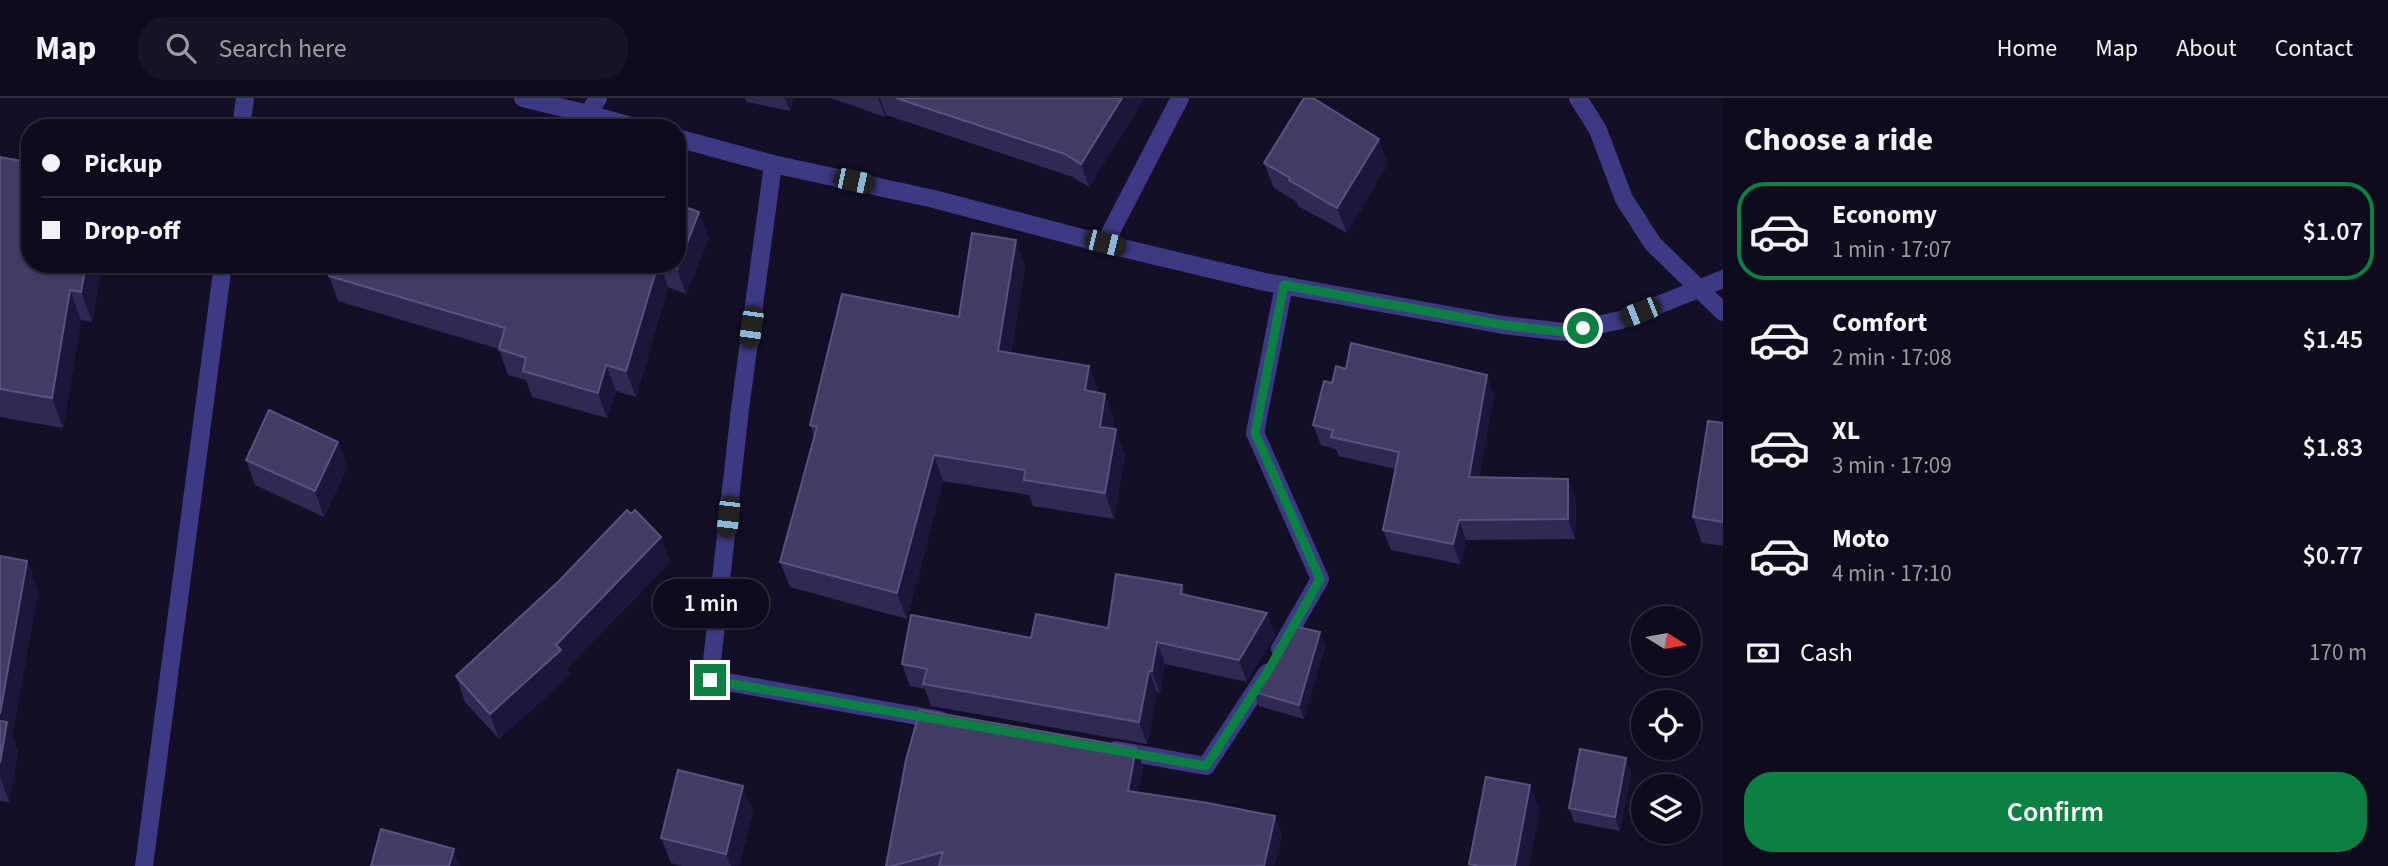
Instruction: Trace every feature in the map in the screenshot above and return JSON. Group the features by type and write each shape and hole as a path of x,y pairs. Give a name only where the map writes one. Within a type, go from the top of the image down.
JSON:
{"street":[{"path":"242,119 245,98"},
{"path":"523,98 606,119"},
{"path":"588,114 598,98"},
{"path":"1105,243 1180,98"},
{"path":"1578,98 1598,130 1624,198 1653,244 1723,312"},
{"path":"1595,98 1598,130"},
{"path":"686,140 773,164 934,199 1284,285 1503,325 1564,332 1621,320 1723,279"},
{"path":"773,164 740,409 710,680 958,723"},
{"path":"144,866 222,273"},
{"path":"1096,747 1206,766 1268,671 1320,579 1255,433 1284,285"}],"building":[{"path":"896,98 1122,98 1081,164 1065,154"},
{"path":"1304,98 1313,98 1379,139 1337,208 1264,163"},
{"path":"0,157 21,161 21,273 84,273 81,292 70,290 52,398 0,389"},
{"path":"686,207 699,212 686,246"},
{"path":"972,233 1016,240 998,351 1089,366 1085,390 1105,394 1100,427 1116,429 1105,493 1024,480 1025,470 934,455 897,593 780,562 817,427 810,425 842,294 959,317"},
{"path":"330,273 655,273 626,371 606,365 598,393 523,371 526,358 499,349 505,328 329,276"},
{"path":"1351,343 1487,375 1469,477 1568,479 1568,519 1459,520 1453,544 1383,530 1399,452 1331,437 1333,430 1313,425 1324,381 1332,383 1336,366 1346,369"},
{"path":"269,410 338,442 315,491 246,460"},
{"path":"1708,421 1723,423 1723,522 1693,517"},
{"path":"627,510 631,514 635,510 661,537 556,645 561,650 490,714 456,676 559,581"},
{"path":"0,556 27,561 0,714"},
{"path":"1116,574 1182,585 1181,594 1267,613 1239,660 1157,642 1139,722 923,684 927,669 902,664 911,615 1031,638 1036,614 1108,628"},
{"path":"1293,626 1320,632 1299,705 1254,692"},
{"path":"920,710 1136,748 1128,791 1275,816 1264,866 939,866 943,852 886,866 906,760"},
{"path":"0,721 7,722 0,763"},
{"path":"1580,749 1626,758 1615,817 1569,808"},
{"path":"678,770 743,786 726,854 661,838"},
{"path":"1486,777 1530,785 1515,866 1469,864"},
{"path":"381,829 454,849 449,866 371,866"}],"route":[{"path":"710,680 1206,766 1268,671 1320,579 1255,433 1284,285 1503,325 1564,332 1583,328"}]}
